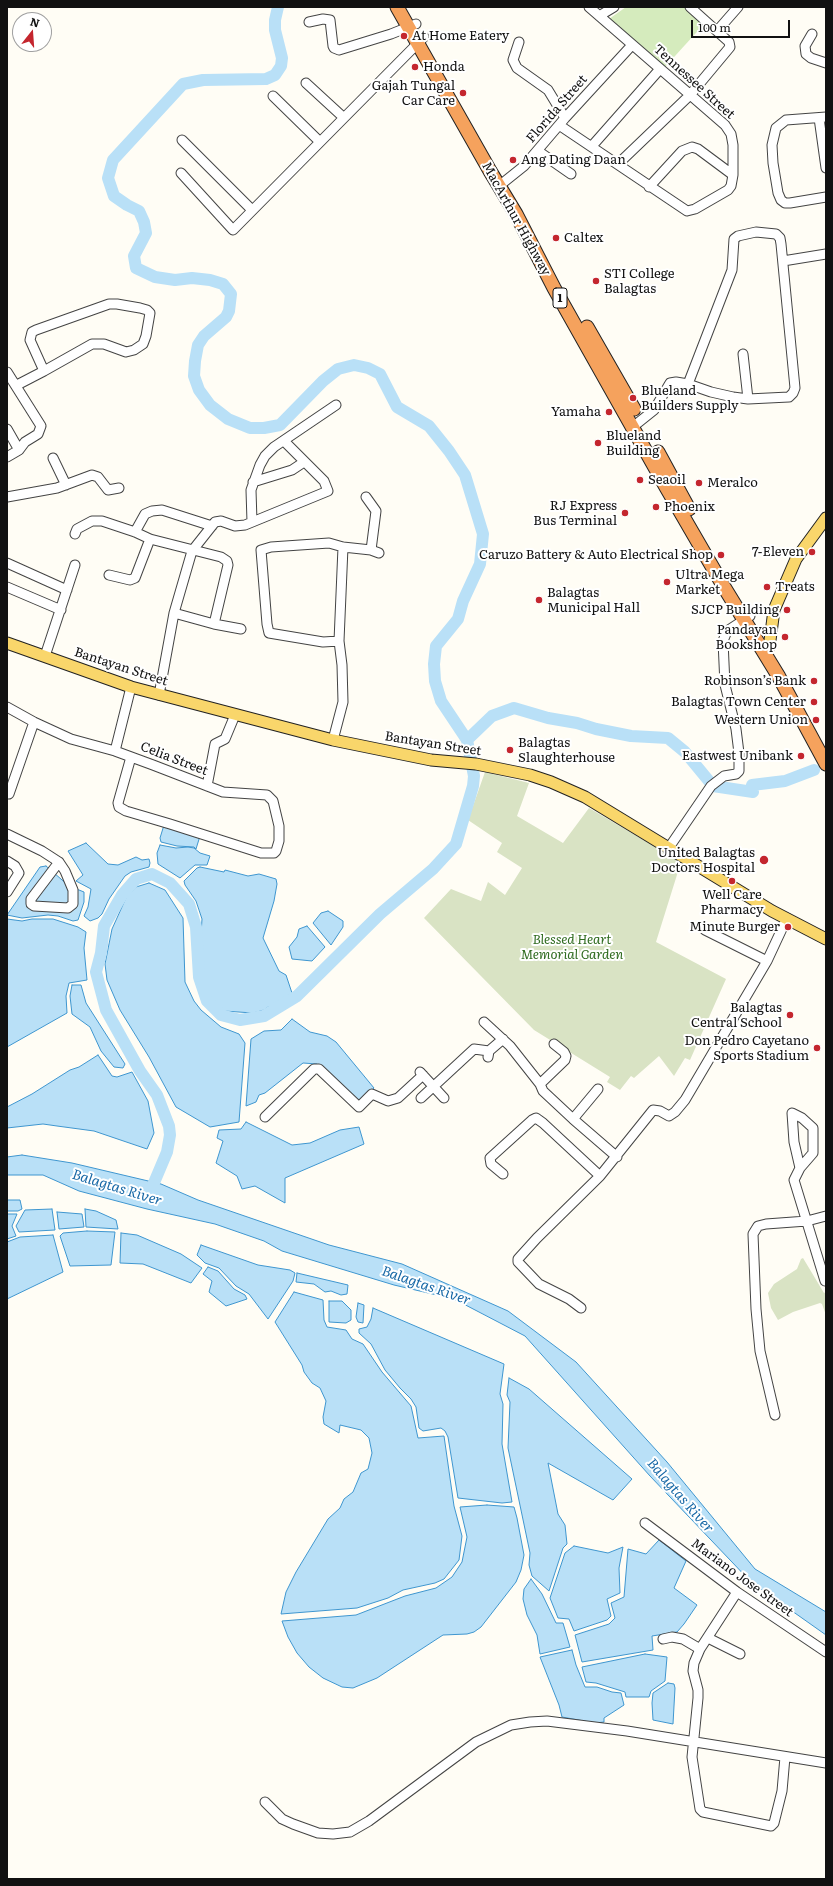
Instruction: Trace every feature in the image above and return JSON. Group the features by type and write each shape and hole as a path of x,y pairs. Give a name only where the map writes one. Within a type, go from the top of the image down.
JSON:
{"highway":[{"name":"MacArthur Highway","path":"398,7 413,25"},
{"name":"MacArthur Highway","path":"407,7 413,25 421,40 637,424 747,618 826,750"},
{"name":"MacArthur Highway","path":"767,650 826,764"}],"main road":[{"path":"767,650 774,610 785,582 796,559 826,518"},
{"name":"Bantayan Street","path":"7,643 131,687 333,740 432,760 476,764 530,774 585,797 772,912 787,918 826,939"}],"street":[{"name":"Tennessee Street","path":"562,121 592,146 683,210 690,211 728,190 732,182 733,145 731,134 725,125 589,7"},
{"path":"599,16 614,7"},
{"path":"717,31 738,7"},
{"path":"618,164 690,95 730,47 729,42 693,8"},
{"path":"309,22 323,19 330,20 333,46 339,50 413,25"},
{"path":"812,34 805,46 806,54 811,58 826,63"},
{"path":"180,173 233,230 289,174 319,141 421,40"},
{"path":"519,42 513,60 517,68 548,90 562,121"},
{"name":"Florida Street","path":"502,184 524,166 562,121 632,45"},
{"path":"592,146 660,69"},
{"path":"306,84 343,117"},
{"path":"273,96 319,141"},
{"path":"826,168 823,117 786,120 779,124 774,135 772,145 773,163 778,193 781,200 785,203 826,197"},
{"path":"182,140 252,210"},
{"path":"650,187 682,151 692,146 733,175"},
{"path":"538,151 571,174"},
{"path":"637,424 657,406 666,386 670,382 688,384 711,392 748,398 789,397 793,393 795,388 782,244 780,238 776,234 756,232 738,236 734,239 732,270 688,384"},
{"path":"783,261 826,254"},
{"path":"17,385 44,371 92,344 104,344 126,352 134,350 143,344 150,313 147,310 140,308 109,304 32,332 30,340 44,371"},
{"path":"743,354 748,398"},
{"path":"7,372 17,385 41,426 38,434 25,442 19,450 7,457"},
{"path":"252,522 251,500 253,482 265,456 284,441 336,406"},
{"path":"7,430 19,450"},
{"path":"159,695 174,613 192,551 212,526 218,521 240,526 328,491 324,481 284,441"},
{"path":"53,458 66,485"},
{"path":"253,482 292,470 304,462"},
{"path":"7,497 66,485 92,475 98,477 108,490 119,488"},
{"path":"340,641 322,642 269,633 260,554 261,550 271,546 329,543 343,547 375,551 376,511 366,497"},
{"path":"135,532 145,514 152,511 162,510 212,526"},
{"path":"75,534 77,529 95,520 135,532 150,539 192,551 221,557 227,561 228,565 214,624"},
{"path":"109,575 130,580 135,578 150,539"},
{"path":"333,740 343,702 340,641 343,547"},
{"path":"7,563 67,590"},
{"path":"45,656 76,565"},
{"path":"7,587 61,610"},
{"path":"174,613 214,624 242,629"},
{"path":"668,849 711,786 724,776 736,774 739,771 739,753 736,729 725,685 723,641 727,630 747,618"},
{"path":"115,751 131,687"},
{"name":"Celia Street","path":"7,707 34,722 72,739 115,751 223,792 267,795 271,797 279,826 278,848 274,853 261,853 170,824 126,812 119,807 118,803 130,757"},
{"path":"207,786 215,744 225,739 235,715"},
{"path":"9,794 34,722"},
{"path":"7,834 42,850 59,862 65,871 73,890 73,904 68,908 31,904 31,899 59,862"},
{"path":"7,861 15,866 19,873 7,892"},
{"path":"581,1308 569,1299 540,1284 518,1262 518,1259 537,1238 600,1176 617,1157 653,1110 660,1111 669,1116 675,1112 685,1100 767,961 787,918"},
{"path":"705,930 767,961"},
{"path":"484,1022 510,1046 540,1084 543,1091 617,1157"},
{"path":"421,1098 474,1049 489,1054 502,1039"},
{"path":"540,1084 565,1060 566,1056 564,1052 554,1044"},
{"path":"265,1118 314,1069 319,1069 359,1107 372,1094 388,1101 398,1098 422,1074 444,1098"},
{"path":"573,1119 598,1089"},
{"path":"800,1168 794,1142 792,1113 802,1118 813,1128 813,1153 795,1176 794,1184 825,1281"},
{"path":"503,1174 491,1164 490,1158 536,1118 543,1122 600,1176"},
{"path":"775,1415 760,1351 756,1309 753,1234 758,1226 766,1224 807,1221 826,1216"},
{"name":"Mariano Jose Street","path":"645,1523 737,1592 826,1652"},
{"path":"737,1592 700,1649 694,1663 693,1671 698,1690 698,1698 692,1742 692,1757 699,1804 703,1812 768,1826 774,1823 780,1803 785,1757"},
{"path":"663,1639 672,1637 683,1639 700,1649"},
{"path":"708,1638 740,1654"},
{"path":"265,1802 282,1819 318,1833 333,1834 350,1832 369,1821 476,1742 511,1725 530,1722 547,1721 598,1728 826,1763"}],"green space":[{"path":"626,7 685,7 705,23 665,67 609,19"},
{"name":"Blessed Heart Memorial Garden","path":"485,772 529,783 517,816 563,843 589,808 681,862 656,942 726,979 690,1060 685,1058 674,1076 659,1056 634,1078 631,1076 620,1090 607,1082 610,1077 534,1030 424,918 451,889 481,901 488,882 505,895 522,868 497,852 502,843 468,820"},
{"path":"803,1258 824,1293 826,1292 826,1315 822,1304 820,1303 793,1312 778,1320 771,1308 768,1293 774,1284 797,1269 801,1259"}],"water":[{"path":"164,825 200,836 196,849 194,847 177,846 161,842 160,838"},
{"path":"86,843 108,864 118,865 136,857 142,860 149,859 150,863 149,867 131,872 125,876 109,899 102,914 98,918 90,921 84,916 88,907 91,889 76,881 83,875 68,851"},
{"path":"160,845 176,848 194,848 200,853 210,856 207,865 195,865 180,878 158,864 157,853"},
{"path":"46,866 69,886 84,892 84,902 78,920 73,921 58,916 48,915 22,918 7,915 40,867"},
{"path":"200,867 224,872 225,870 248,876 259,874 276,879 277,884 274,901 263,938 279,971 286,975 292,993 273,1006 253,1013 224,1011 209,996 203,982 200,950 202,919 196,901 185,885 184,881 197,868"},
{"path":"149,883 165,890 183,918 185,982 194,1001 201,1010 221,1027 239,1034 245,1043 239,1122 210,1127 176,1107 149,1057 120,1010 107,980 105,964 112,929 126,898 136,887"},
{"path":"328,911 343,921 343,927 331,945 313,923 321,913"},
{"path":"7,919 22,921 32,919 53,919 78,927 86,932 84,948 87,980 69,983 66,996 67,1013 7,1047"},
{"path":"307,926 325,947 312,961 292,959 289,947 297,937 299,929"},
{"path":"72,985 81,985 86,1003 125,1064 123,1068 114,1067 101,1051 90,1027 72,1014 70,996"},
{"path":"292,1019 310,1032 327,1036 336,1042 374,1088 358,1102 317,1064 303,1063 265,1093 259,1095 256,1102 246,1106 251,1039 264,1031 281,1030"},
{"path":"98,1055 112,1076 117,1077 132,1072 148,1101 154,1133 147,1149 94,1131 43,1124 7,1128 7,1107"},
{"path":"246,1122 292,1145 310,1143 340,1130 359,1127 364,1144 285,1178 285,1203 255,1186 242,1189 237,1176 216,1163 223,1141 217,1138 219,1130 241,1129"},
{"name":"Balagtas River","path":"22,1155 72,1163 161,1184 198,1200 329,1245 402,1264 508,1311 576,1362 667,1462 755,1569 826,1612 826,1635 751,1582 650,1476 525,1336 454,1299 394,1285 282,1251 264,1241 215,1224 147,1209 79,1191 43,1175 7,1175 7,1157"},
{"path":"7,1200 20,1200 22,1209 18,1211 7,1211"},
{"path":"52,1209 55,1230 19,1232 16,1226 25,1210"},
{"path":"85,1209 96,1211 116,1220 118,1229 86,1227"},
{"path":"57,1212 82,1214 84,1227 59,1229"},
{"path":"7,1214 17,1214 12,1226 16,1236 7,1239"},
{"path":"87,1231 115,1232 111,1265 70,1266 60,1236 63,1233"},
{"path":"121,1233 137,1235 181,1254 202,1268 191,1283 143,1264 120,1263"},
{"path":"53,1235 63,1272 7,1299 7,1242 20,1237"},
{"path":"201,1245 258,1265 290,1270 295,1273 293,1281 268,1319 249,1294 236,1286 219,1268 205,1263 197,1255"},
{"path":"208,1267 218,1271 234,1289 245,1295 247,1299 226,1306 209,1292 212,1281 203,1274"},
{"path":"297,1273 348,1285 347,1294 341,1295 331,1291 325,1292 314,1284 296,1282"},
{"path":"294,1292 323,1300 324,1320 327,1327 346,1330 352,1339 363,1344 382,1372 411,1406 418,1438 444,1436 454,1506 462,1536 459,1560 444,1579 435,1583 403,1590 388,1598 357,1608 281,1614 286,1592 296,1572 328,1519 340,1508 344,1499 353,1492 361,1473 368,1469 372,1453 369,1438 361,1430 340,1425 339,1433 324,1424 323,1417 326,1401 320,1388 312,1383 304,1372 302,1365 275,1322"},
{"path":"329,1301 342,1301 351,1310 351,1320 346,1323 329,1322"},
{"path":"358,1303 364,1305 363,1323 358,1322 356,1317"},
{"path":"373,1308 504,1364 500,1394 503,1404 502,1444 512,1502 502,1503 458,1498 448,1437 445,1431 441,1428 423,1431 419,1428 416,1407 411,1399 385,1370 371,1344 359,1333 359,1329 367,1327 371,1319"},
{"path":"509,1378 529,1389 632,1479 613,1500 548,1463 558,1514 565,1525 567,1544 563,1548 549,1591 532,1576 529,1565 530,1553 508,1448 510,1402 507,1395"},
{"path":"487,1505 514,1507 524,1555 521,1570 516,1582 481,1627 474,1632 467,1634 443,1635 377,1678 353,1688 342,1687 323,1678 309,1667 297,1653 288,1637 282,1621 356,1615 405,1596 436,1588 452,1577 462,1562 467,1537 460,1507"},
{"path":"659,1540 686,1561 674,1588 697,1605 677,1632 652,1636 653,1650 582,1662 575,1635 609,1624 615,1618 611,1603 624,1597 628,1549 646,1554"},
{"path":"574,1546 608,1553 623,1547 619,1568 620,1593 607,1599 611,1616 607,1620 574,1631 569,1619 558,1618 550,1598 565,1553"},
{"path":"531,1579 542,1594 556,1623 563,1623 570,1647 540,1654 537,1635 527,1615 523,1599 524,1589"},
{"path":"572,1650 585,1687 597,1687 612,1692 621,1693 624,1705 604,1718 604,1722 595,1723 562,1717 559,1705 540,1657"},
{"path":"645,1654 667,1657 665,1681 651,1691 649,1697 626,1697 625,1692 596,1683 586,1682 582,1667"},
{"path":"668,1683 674,1684 675,1688 673,1724 653,1720 653,1693"}],"waterway":[{"name":"Balagtas River","path":"148,1197 167,1152 170,1135 169,1126 157,1095 140,1071 106,1010 96,972 101,953 104,926 122,895 136,879 152,874 170,883 189,904 196,927 199,977 207,1001 221,1015 240,1020 264,1016 297,996 380,914 433,869 456,844 473,786 474,776 467,740 441,701 435,681 434,664 436,646 458,619 463,601 480,564 483,534 465,475 449,451 429,426 397,407 380,374 368,368 354,365 338,369 323,381 280,425 264,428 250,428 228,419 210,405 199,390 194,376 198,345 204,336 226,317 229,311 231,294 223,284 210,280 192,278 175,280 155,277 136,268 134,256 146,233 144,222 139,211 114,196 108,178 113,160 183,84 203,80 266,79 275,75 281,66 282,58 275,30 275,20 278,7"},
{"path":"467,740 492,716 514,708 548,718 577,723 596,729 631,736 668,738 685,752 713,786 753,792 752,785 785,781 814,770"}],"place":[{"name":"At Home Eatery","path":"404,36"},
{"name":"Honda","path":"415,67"},
{"name":"Gajah Tungal Car Care","path":"463,93"},
{"name":"Ang Dating Daan","path":"513,160"},
{"name":"Caltex","path":"556,238"},
{"name":"STI College Balagtas","path":"596,281"},
{"name":"Blueland Builders Supply","path":"633,398"},
{"name":"Yamaha","path":"609,412"},
{"name":"Blueland Building","path":"598,443"},
{"name":"Seaoil","path":"640,480"},
{"name":"Meralco","path":"699,483"},
{"name":"Phoenix","path":"656,507"},
{"name":"RJ Express Bus Terminal","path":"625,513"},
{"name":"7-Eleven","path":"812,552"},
{"name":"Caruzo Battery & Auto Electrical Shop","path":"721,555"},
{"name":"Ultra Mega Market","path":"667,582"},
{"name":"Treats","path":"767,587"},
{"name":"Balagtas Municipal Hall","path":"539,600"},
{"name":"SJCP Building","path":"787,610"},
{"name":"Pandayan Bookshop","path":"785,637"},
{"name":"Robinson’s Bank","path":"814,681"},
{"name":"Balagtas Town Center","path":"814,702"},
{"name":"Western Union","path":"816,720"},
{"name":"Balagtas Slaughterhouse","path":"510,750"},
{"name":"Eastwest Unibank","path":"801,756"},
{"name":"United Balagtas Doctors Hospital","path":"764,860"},
{"name":"Well Care Pharmacy","path":"732,881"},
{"name":"Minute Burger","path":"788,927"},
{"name":"Balagtas Central School","path":"790,1015"},
{"name":"Don Pedro Cayetano Sports Stadium","path":"817,1048"}]}
